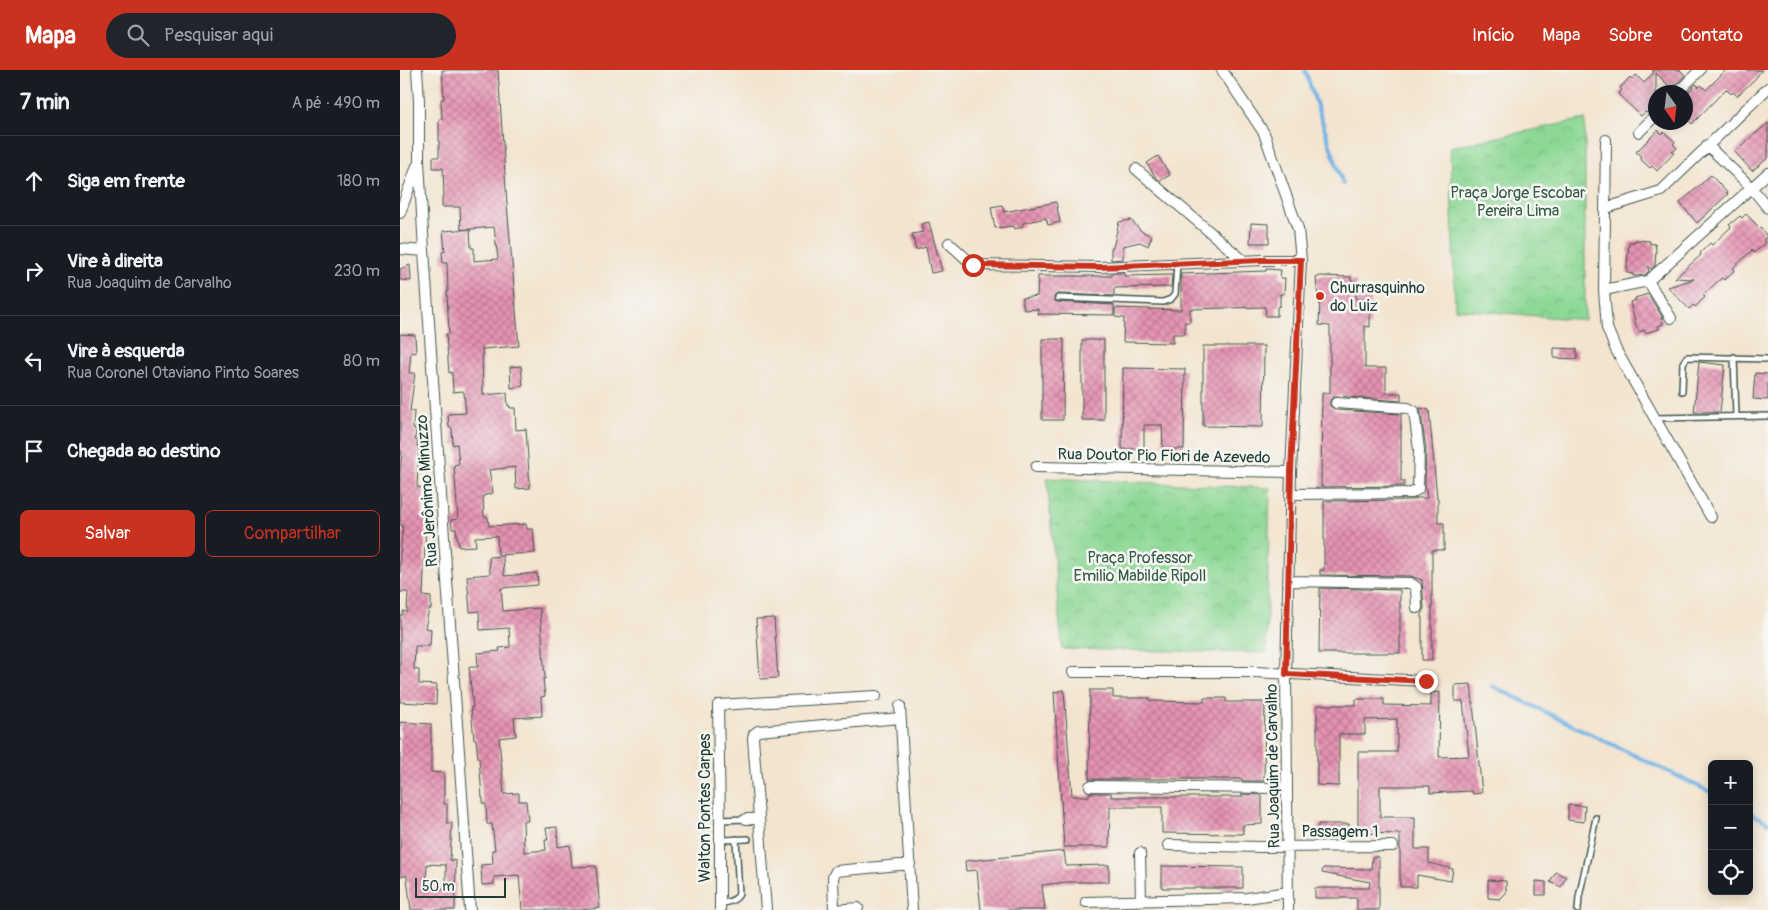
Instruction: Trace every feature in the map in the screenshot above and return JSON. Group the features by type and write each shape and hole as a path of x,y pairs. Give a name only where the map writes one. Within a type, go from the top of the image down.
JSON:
{"street":[{"name":"Rua Jerônimo Minuzzo","path":"417,70 419,161 424,251 470,910"},
{"name":"Rua Joaquim de Carvalho","path":"1222,70 1264,133 1298,229 1301,260 1290,494 1286,674 1288,910"},
{"path":"1685,85 1700,70"},
{"path":"1606,208 1659,192 1768,88"},
{"path":"1639,132 1648,123"},
{"path":"1606,140 1604,290 1607,328 1616,350 1711,517"},
{"path":"1707,145 1751,188 1768,208"},
{"path":"400,213 419,161"},
{"path":"1136,169 1244,261"},
{"path":"1604,290 1648,281 1768,173"},
{"path":"949,243 973,265 1100,267 1301,260"},
{"path":"400,249 424,251"},
{"path":"1648,281 1671,318"},
{"path":"1290,494 1412,493 1418,489 1419,450 1414,411 1408,408 1336,403"},
{"name":"Rua Doutor Pio Fiori de Azevedo","path":"1036,467 1291,472"},
{"path":"1288,581 1410,583 1416,587 1417,608"},
{"path":"1073,672 1254,672 1426,681"},
{"name":"Walton Pontes Carpes","path":"720,907 718,705 876,696"},
{"path":"900,706 912,910"},
{"path":"766,910 753,738 756,732 900,718"},
{"path":"1090,786 1287,788"},
{"path":"746,819 759,818"},
{"path":"748,838 760,839"},
{"name":"Passagem 1","path":"1168,845 1393,846"},
{"path":"1140,854 1141,900"},
{"path":"858,908 835,910 833,877 836,871 910,864"},
{"path":"1086,902 1248,898 1287,892"}],"lane":[{"path":"1058,298 1163,302 1171,299 1175,294 1177,264"},
{"path":"1682,391 1684,363 1687,357 1768,360"},
{"path":"1734,358 1736,416"},
{"path":"1655,418 1768,416"},
{"path":"1578,910 1579,897 1596,818"},
{"path":"720,820 746,819"},
{"path":"720,840 748,838"},
{"path":"720,907 738,898 739,894 736,839"}],"green space":[{"name":"Praça Jorge Escobar Pereira Lima","path":"1585,119 1585,320 1455,309 1450,147"},
{"name":"Praça Professor Emilio Mabilde Ripoll","path":"1047,478 1270,488 1266,653 1062,649"}],"building":[{"path":"442,70 498,70 519,346 482,349 483,395 507,393 508,406 515,408 516,430 526,429 530,488 516,489 515,467 489,470 493,493 483,496 484,517 488,517 489,526 526,524 527,529 533,529 535,553 498,555 497,536 475,537 476,546 459,547 456,529 452,529 451,520 458,519 454,465 459,464 457,444 453,445 452,428 449,428 448,414 466,413 464,393 463,391 453,392 452,372 449,373 446,334 449,334 447,263 443,263 442,252 445,251 443,231 461,230 460,207 442,207 442,197 444,196 443,168 433,168 433,157 439,157 439,119 442,119 441,99 444,99","holes":["494,227 498,259 474,261 474,248 471,248 470,229"]},
{"path":"1652,70 1680,70 1685,75 1676,85 1668,85 1656,73 1656,85 1648,85 1648,112 1641,116 1618,94 1622,90 1620,88 1630,77 1632,79 1636,75 1644,83 1654,72"},
{"path":"1726,70 1762,70 1737,96 1733,92 1731,94 1726,89 1693,123 1693,87 1696,84 1699,87 1701,85 1706,90"},
{"path":"1768,123 1768,158 1752,171 1735,152"},
{"path":"1658,130 1662,134 1664,132 1675,142 1673,144 1677,148 1657,171 1652,166 1650,168 1639,158 1641,156 1636,152"},
{"path":"1158,156 1170,175 1160,181 1147,163"},
{"path":"1711,175 1728,194 1697,223 1680,203"},
{"path":"1056,202 1060,222 1048,225 1046,218 1023,223 1023,226 1015,229 1014,226 995,228 991,207 1002,205 1004,212"},
{"path":"1746,214 1764,232 1767,237 1763,240 1765,243 1754,253 1752,250 1733,268 1735,270 1724,280 1722,278 1718,281 1703,295 1705,297 1695,307 1693,305 1689,309 1668,287 1694,279 1675,278 1701,255 1700,253 1710,243 1712,245 1731,227 1729,225 1740,216 1742,218"},
{"path":"1131,220 1141,231 1152,236 1148,246 1140,242 1123,246 1123,259 1111,260 1111,248 1113,248 1119,222"},
{"path":"929,222 942,271 931,273 926,247 916,250 912,234 923,232 921,224"},
{"path":"1251,223 1269,224 1269,243 1250,243"},
{"path":"1635,240 1650,241 1649,243 1655,244 1655,266 1651,269 1647,266 1649,271 1645,275 1633,276 1633,274 1627,273 1629,242 1635,242"},
{"path":"410,265 411,281 400,280 400,269"},
{"path":"1266,269 1281,270 1280,278 1285,278 1284,294 1280,294 1280,306 1277,307 1277,316 1266,316 1265,307 1190,309 1190,322 1185,322 1185,334 1173,334 1173,343 1123,342 1124,318 1115,317 1115,308 1181,310 1181,274 1266,271"},
{"path":"1112,273 1124,273 1124,276 1172,275 1171,287 1114,288 1114,296 1058,294 1054,297 1054,300 1058,302 1114,305 1114,315 1038,314 1038,309 1024,310 1022,298 1037,296 1038,276 1112,276"},
{"path":"1320,276 1351,277 1351,281 1356,281 1356,299 1370,299 1370,327 1365,326 1365,368 1386,368 1386,393 1401,393 1401,401 1336,396 1330,400 1330,406 1336,410 1401,414 1401,481 1404,481 1404,486 1321,487 1322,392 1330,393 1330,326 1319,325 1320,298 1318,298 1316,278"},
{"path":"1648,294 1663,318 1661,318 1663,324 1658,326 1659,329 1645,333 1644,330 1639,332 1630,302 1636,300 1635,298"},
{"path":"400,334 415,335 416,353 411,352 409,373 415,373 410,411 414,411 413,429 416,429 415,440 418,440 417,446 419,446 417,487 424,488 422,520 426,520 423,596 431,597 431,609 429,609 425,628 431,629 430,646 415,646 414,669 419,670 419,684 437,685 436,704 400,702 400,615 403,615 403,611 407,612 408,592 400,592 400,554 403,525 400,525 402,451 400,451"},
{"path":"1042,339 1064,339 1063,420 1042,420"},
{"path":"1082,340 1104,340 1104,420 1082,420"},
{"path":"1203,346 1264,346 1263,427 1203,426"},
{"path":"1554,348 1577,349 1577,359 1554,358"},
{"path":"1699,362 1725,365 1720,412 1694,412"},
{"path":"521,366 523,386 511,388 510,367"},
{"path":"1123,368 1185,369 1184,449 1163,449 1162,425 1144,425 1144,449 1122,449"},
{"path":"1755,373 1768,374 1768,400 1753,399"},
{"path":"1420,408 1429,410 1438,498 1438,523 1444,523 1444,550 1432,550 1432,660 1422,660 1422,613 1424,608 1422,580 1410,576 1320,575 1320,570 1324,570 1324,501 1412,500 1427,498 1425,483 1426,449"},
{"path":"503,556 504,576 537,573 538,585 501,588 503,611 540,608 545,679 543,679 545,696 541,697 542,716 514,718 516,736 499,738 504,794 519,793 519,801 526,801 528,821 523,821 524,852 546,850 545,840 548,840 546,828 557,827 558,847 570,845 572,867 596,866 600,908 582,910 522,910 519,875 494,877 494,884 482,885 481,865 493,864 492,850 495,850 492,824 487,824 486,804 483,804 482,798 479,758 476,739 474,739 472,719 471,707 473,707 469,667 478,667 477,653 500,651 499,648 510,647 509,628 480,630 479,611 470,612 467,576 490,574 489,557"},
{"path":"1320,588 1400,590 1400,653 1319,653"},
{"path":"774,618 778,678 760,679 756,619"},
{"path":"1471,684 1482,793 1473,794 1472,791 1430,793 1430,786 1380,786 1380,817 1415,817 1415,849 1429,849 1429,863 1453,869 1451,881 1417,875 1417,887 1400,887 1400,834 1358,833 1358,752 1397,752 1397,719 1365,720 1365,734 1339,734 1339,786 1317,785 1317,705 1356,705 1356,699 1384,699 1384,705 1431,706 1431,693 1440,692 1439,757 1469,756 1463,701 1455,701 1455,685"},
{"path":"1064,690 1072,796 1089,796 1089,793 1111,793 1111,797 1242,797 1242,794 1262,795 1262,824 1243,825 1243,834 1162,833 1162,807 1110,807 1109,847 1064,847 1054,692"},
{"path":"1090,690 1113,690 1113,698 1150,698 1150,701 1204,702 1204,698 1226,698 1226,702 1265,702 1264,781 1242,781 1242,779 1089,779"},
{"path":"400,722 431,724 431,772 444,773 444,804 447,804 447,823 452,823 450,860 456,861 455,910 411,910 407,876 400,876","holes":["427,864 446,865 446,889 426,888"]},
{"path":"1568,805 1585,806 1584,822 1568,820"},
{"path":"1318,824 1349,824 1350,833 1318,833"},
{"path":"1064,851 1066,866 1109,865 1109,882 1067,882 1042,885 1045,910 981,910 977,870 966,871 965,861"},
{"path":"1372,857 1379,857 1379,910 1357,910 1357,898 1315,898 1315,888 1369,888 1370,882 1322,873 1323,868 1371,869"},
{"path":"1162,866 1243,867 1243,888 1162,888"},
{"path":"1556,872 1566,877 1561,887 1550,882"},
{"path":"1488,880 1506,881 1506,893 1500,899 1488,898"},
{"path":"1536,881 1546,882 1546,895 1536,895"}],"waterway":[{"path":"1305,70 1343,184"},
{"path":"1492,686 1708,791"},
{"path":"1753,814 1768,823"}],"place":[{"name":"Churrasquinho do Luiz","path":"1320,296"}],"route":[{"path":"973,265 1100,267 1301,260 1291,472 1286,674 1426,681"}]}
